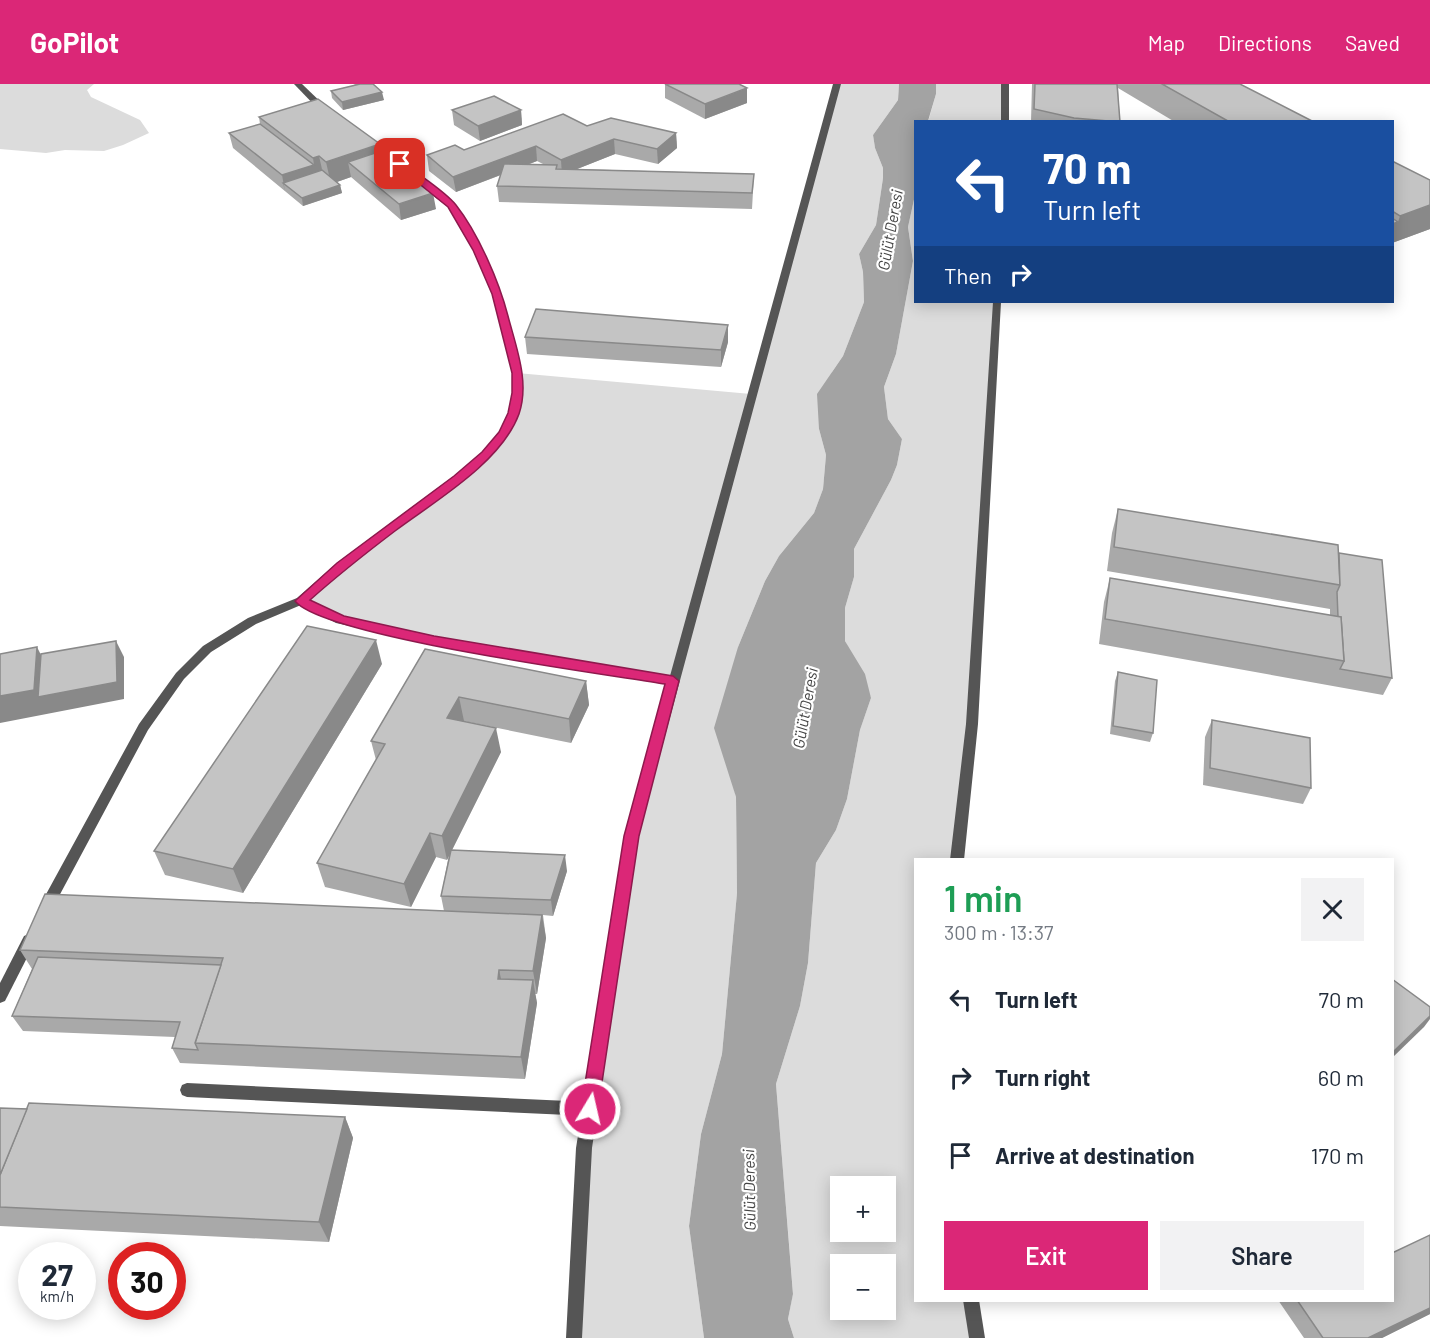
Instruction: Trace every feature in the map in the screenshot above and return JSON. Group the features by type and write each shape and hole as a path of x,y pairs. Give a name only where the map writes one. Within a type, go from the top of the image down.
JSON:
{"street":[{"path":"298,84 332,117"},
{"path":"574,1338 584,1148 632,836 837,84"},
{"path":"1005,84 1005,120"},
{"path":"0,997 143,727 180,676 207,649 252,621 301,601 341,566 458,478 486,455 504,433 514,413 518,393 517,373 497,294 477,250 452,206 400,164 361,137"},
{"path":"957,858 972,724 997,303"},
{"path":"301,601 340,620 434,641 673,681"},
{"path":"187,1090 590,1109"},
{"path":"971,1302 977,1338"}],"shaded area":[{"path":"0,84 94,84 87,90 91,97 140,120 149,133 104,151 65,150 46,153 0,149"},
{"path":"837,84 899,84 898,100 873,135 875,148 883,168 883,178 876,225 859,254 863,272 864,302 843,356 832,372 819,429 826,455 823,489 814,513 779,556 765,581 738,647 730,772 736,797 737,893 722,1054 701,1134 689,1226 704,1338 574,1338 584,1148 632,836 672,681 340,620 301,601 486,455 514,413 517,373 751,394"},
{"path":"936,84 1005,84 1005,120 929,120 936,94"},
{"path":"914,200 914,303 997,303 957,858 914,858 914,1302 971,1302 977,1338 794,1338 788,1319 793,1293 776,1084 800,1006 808,963 816,863 836,830 847,799 860,730 871,698 845,641 845,608 854,577 854,549 897,465 902,439 888,419 884,387 896,354 913,261 908,227"}],"water":[{"name":"Gülüt Deresi","path":"899,84 936,84 936,94 928,120 914,120 914,200 908,227 913,261 896,354 884,387 888,419 902,439 897,465 891,480 854,549 854,577 845,608 845,641 865,674 871,698 860,730 847,799 836,830 816,863 808,963 800,1006 776,1084 793,1294 788,1319 794,1338 704,1338 689,1226 701,1134 722,1054 737,893 736,797 714,728 738,647 765,581 779,556 814,513 823,489 826,455 819,429 817,394 843,356 864,302 863,272 859,254 876,225 883,178 883,168 875,148 873,135 898,100"}],"building":[{"path":"360,84 373,84 382,92 342,102 331,91"},
{"path":"665,84 739,84 747,88 705,104"},
{"path":"1035,84 1117,84 1120,120 1074,118 1034,109"},
{"path":"1162,84 1240,84 1310,120 1226,120"},
{"path":"494,96 521,110 478,126 452,110"},
{"path":"318,99 380,144 326,162 319,156 313,158 259,117"},
{"path":"563,114 587,126 611,118 676,133 657,149 614,139 561,160 536,146 453,177 427,155 455,145 464,150"},
{"path":"260,124 314,165 282,175 229,133"},
{"path":"381,151 433,193 399,204 348,162"},
{"path":"1394,162 1430,180 1430,205 1400,216 1394,212"},
{"path":"504,164 557,165 556,169 754,174 752,193 497,186"},
{"path":"322,170 340,185 302,198 283,183"},
{"path":"536,309 728,325 721,350 525,337"},
{"path":"1118,509 1338,545 1340,585 1114,547"},
{"path":"1339,553 1382,560 1392,678 1340,669 1344,661 1341,617 1338,617"},
{"path":"1110,578 1341,617 1344,661 1105,619"},
{"path":"307,626 376,640 233,869 154,851"},
{"path":"116,641 117,682 38,697 41,654"},
{"path":"37,647 34,690 0,696 0,654"},
{"path":"425,649 586,681 569,719 459,697 447,718 496,728 442,836 430,833 404,884 317,863 385,744 371,741"},
{"path":"1118,672 1157,680 1153,733 1113,726"},
{"path":"1212,720 1310,738 1311,788 1210,768"},
{"path":"451,850 565,855 551,900 441,896"},
{"path":"45,894 542,915 533,971 499,970 498,979 533,980 521,1057 195,1043 223,958 20,950"},
{"path":"38,957 221,965 195,1043 198,1050 172,1048 180,1022 12,1016"},
{"path":"1394,980 1430,1007 1430,1016 1394,1051"},
{"path":"29,1103 345,1117 319,1222 0,1207 0,1175"},
{"path":"0,1108 27,1109 0,1175"},
{"path":"1430,1235 1430,1308 1368,1338 1323,1338 1298,1302 1394,1302 1394,1252"}],"route":[{"path":"400,164 452,206 477,250 497,294 517,373 518,393 514,413 504,433 486,455 341,566 301,601 340,620 434,641 673,681 632,836 590,1109"}]}
